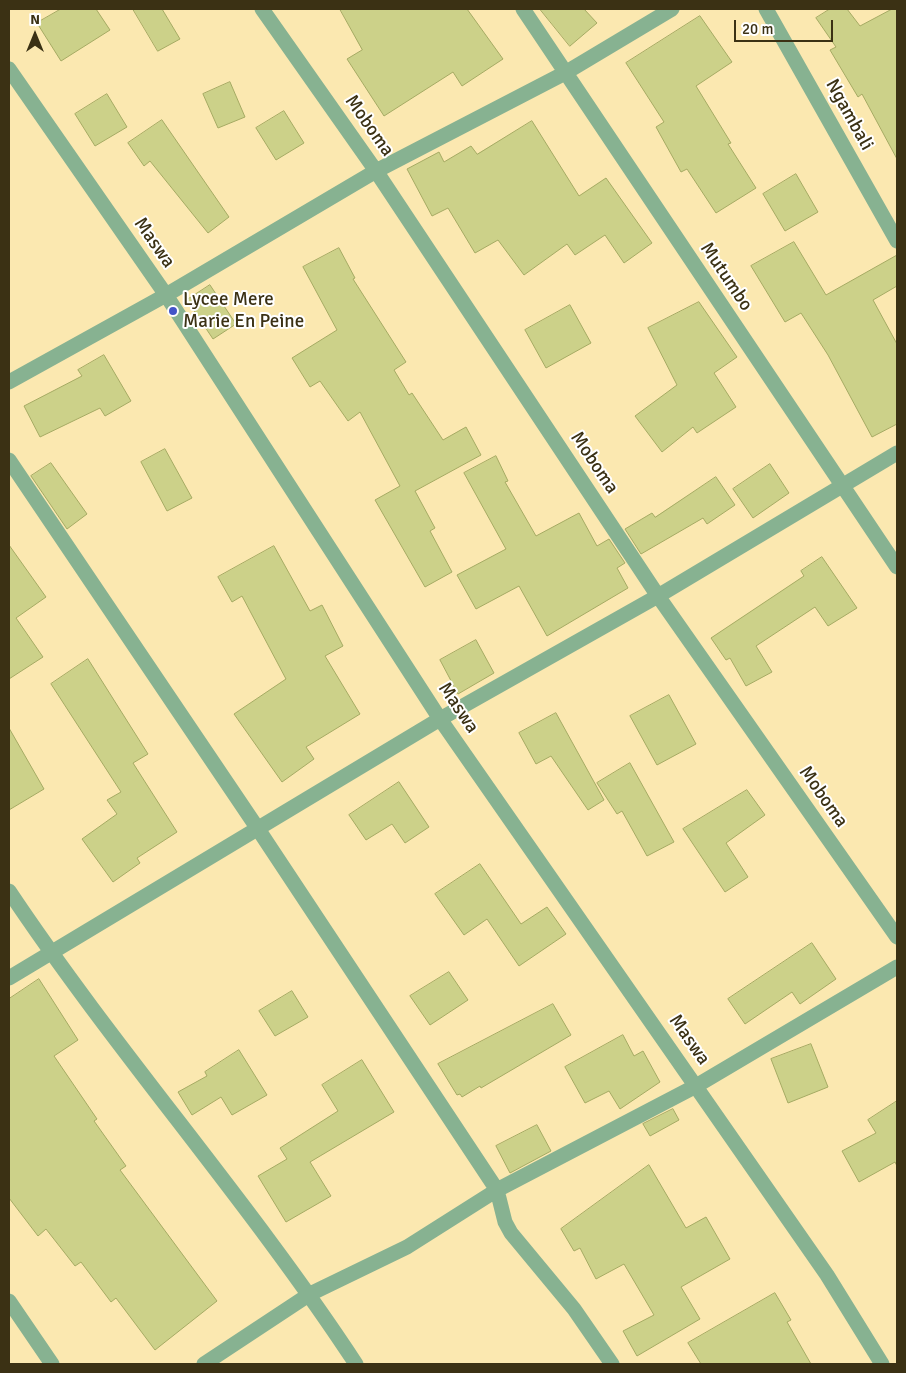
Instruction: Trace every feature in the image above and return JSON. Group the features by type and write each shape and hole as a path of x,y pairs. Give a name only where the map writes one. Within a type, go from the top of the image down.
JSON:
{"street":[{"name":"Moboma","path":"262,9 376,171 658,596 897,937"},
{"name":"Mutumbo","path":"523,9 897,567"},
{"path":"9,382 166,295 376,171 565,73 672,9"},
{"name":"Ngambali","path":"766,9 897,241"},
{"name":"Maswa","path":"9,69 166,295 440,719 827,1275 882,1364"},
{"path":"9,978 440,719 658,596 897,453"},
{"path":"9,460 258,829 497,1190 505,1222 511,1232 574,1309 612,1364"},
{"path":"9,891 50,953 310,1294 356,1364"},
{"path":"204,1364 310,1294 407,1247 497,1190 696,1086 897,967"},
{"path":"9,1301 52,1364"}],"building":[{"path":"61,9 96,9 110,30 61,61 37,23"},
{"path":"133,9 162,9 180,39 158,51"},
{"path":"340,9 467,9 503,59 462,86 453,72 384,116 347,59 362,50"},
{"path":"540,9 584,9 597,23 570,46"},
{"path":"830,9 847,9 860,26 892,9 897,9 897,159 862,94 858,97 830,50 836,47 816,18"},
{"path":"700,16 732,62 696,86 731,143 728,144 756,188 716,213 687,169 681,172 656,127 664,122 626,63"},
{"path":"230,82 245,117 218,128 203,94"},
{"path":"107,94 127,127 95,146 75,114"},
{"path":"284,111 304,143 276,160 256,128"},
{"path":"162,120 229,217 208,233 150,161 144,166 128,143"},
{"path":"532,121 579,196 606,178 652,243 624,263 605,235 575,255 567,244 524,275 498,240 475,253 448,208 432,216 407,169 439,152 444,162 471,146 477,154"},
{"path":"796,174 818,212 785,231 763,194"},
{"path":"794,242 826,295 897,255 897,286 873,300 897,344 897,424 872,437 828,355 801,313 785,322 751,266"},
{"path":"339,248 355,278 353,279 406,362 394,370 409,395 412,393 443,440 466,427 481,455 415,491 435,528 430,531 452,572 425,587 375,500 400,486 360,412 348,421 320,381 310,387 292,358 337,330 303,267"},
{"path":"210,285 236,324 213,339 187,300"},
{"path":"699,302 737,357 714,373 736,407 697,433 693,427 662,452 635,416 677,385 648,328"},
{"path":"570,305 591,343 546,368 525,330"},
{"path":"104,355 131,401 105,416 100,408 40,437 24,406 82,376 78,370"},
{"path":"165,449 192,498 167,511 141,462"},
{"path":"496,456 508,481 505,482 536,536 579,513 597,546 609,539 625,563 617,568 628,588 547,636 519,586 476,609 457,575 506,549 464,473"},
{"path":"51,463 87,514 67,529 31,476"},
{"path":"770,464 789,493 753,518 733,489"},
{"path":"716,477 735,505 707,524 703,518 641,554 625,529 652,513 655,517"},
{"path":"9,545 46,597 16,618 43,657 9,679"},
{"path":"274,546 310,611 322,605 343,646 325,656 360,714 306,747 314,759 282,782 234,714 286,679 242,596 232,602 218,577"},
{"path":"822,557 857,608 828,626 815,607 756,646 772,672 746,686 730,658 726,660 711,638 804,576 801,571"},
{"path":"476,640 494,673 458,694 440,660"},
{"path":"88,659 148,754 133,763 177,832 137,858 140,863 113,882 82,839 117,814 107,800 121,792 51,684"},
{"path":"669,695 696,744 657,765 630,716"},
{"path":"556,713 604,800 588,810 551,756 536,764 519,733"},
{"path":"9,728 44,789 9,810"},
{"path":"630,763 674,842 647,856 622,811 617,814 597,783"},
{"path":"399,782 429,827 405,843 392,824 366,840 349,815"},
{"path":"747,790 765,815 726,843 748,877 725,892 683,829"},
{"path":"480,864 521,924 547,907 566,934 519,966 487,919 464,935 435,894"},
{"path":"812,943 836,979 800,1004 792,992 745,1024 728,999"},
{"path":"449,972 468,1000 430,1025 410,996"},
{"path":"39,979 78,1040 54,1056 97,1119 94,1121 126,1166 120,1170 217,1301 155,1350 116,1298 111,1302 81,1262 75,1266 46,1229 38,1236 9,1198 9,999"},
{"path":"292,991 308,1017 275,1036 259,1011"},
{"path":"553,1004 571,1035 481,1088 480,1086 462,1097 460,1094 457,1095 438,1064"},
{"path":"623,1035 634,1056 643,1051 660,1082 620,1109 609,1091 585,1103 565,1067"},
{"path":"811,1044 828,1087 788,1103 771,1059"},
{"path":"239,1050 267,1095 232,1115 221,1097 192,1115 178,1092 207,1076 205,1072"},
{"path":"362,1060 394,1112 310,1162 331,1196 286,1222 258,1176 287,1159 280,1148 338,1111 322,1085"},
{"path":"897,1101 897,1166 895,1162 859,1182 842,1151 876,1133 868,1120"},
{"path":"673,1109 679,1120 650,1136 643,1124"},
{"path":"537,1125 551,1151 510,1173 496,1146"},
{"path":"649,1165 686,1228 706,1217 730,1259 681,1287 700,1319 637,1356 623,1331 654,1315 624,1264 596,1279 580,1248 574,1251 561,1229"},
{"path":"775,1293 791,1320 787,1322 811,1364 701,1364 688,1343"}],"place":[{"name":"Lycee Mere Marie En Peine","path":"173,311"}]}
